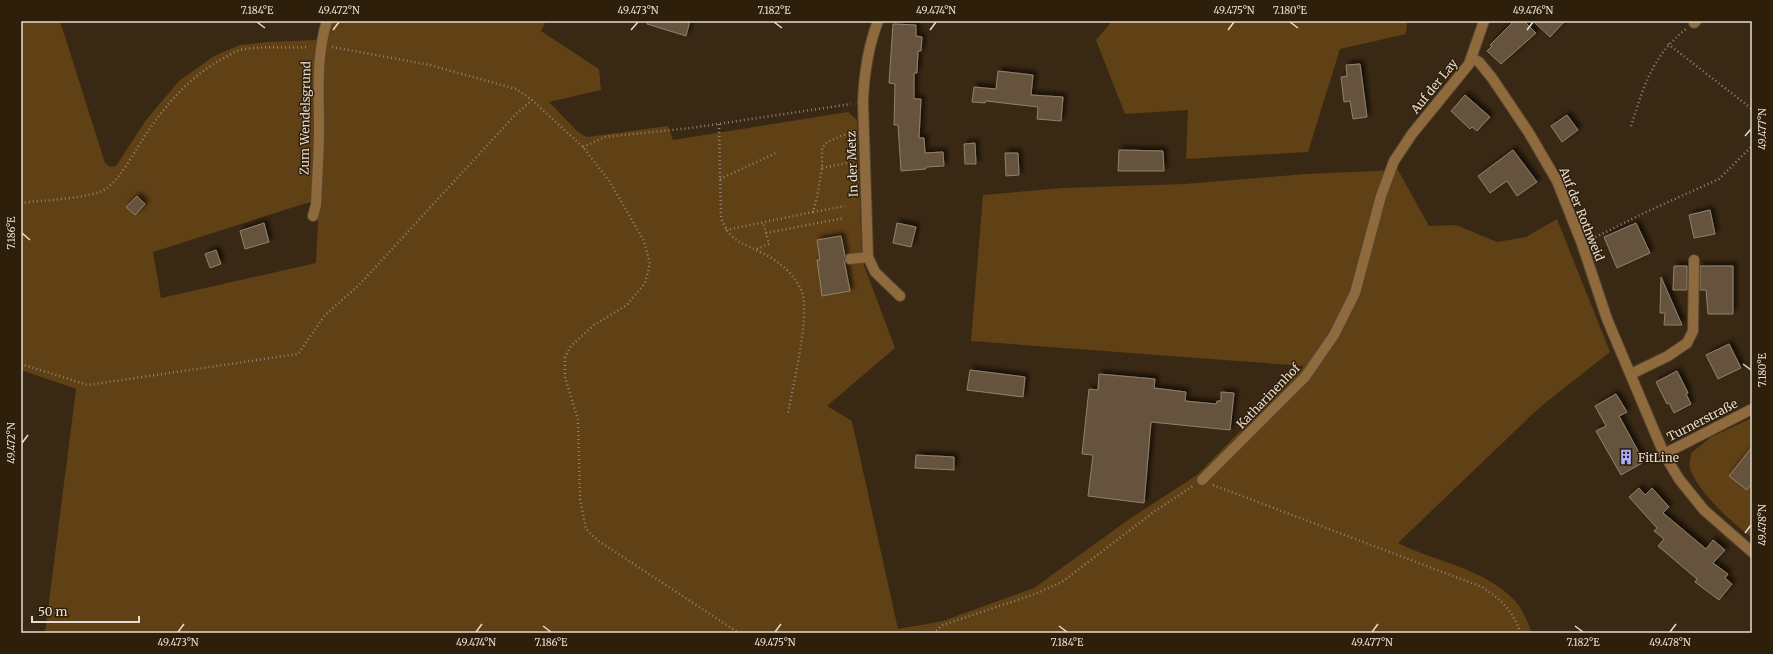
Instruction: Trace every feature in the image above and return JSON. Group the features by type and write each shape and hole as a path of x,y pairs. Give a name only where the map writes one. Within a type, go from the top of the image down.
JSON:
{"street":[{"name":"Zum Wendelsgrund","path":"313,216 316,205 321,45 327,21"},
{"name":"In der Metz","path":"878,21 868,56 863,102 868,257 875,272 900,296"},
{"name":"Auf der Lay","path":"1394,161 1412,134 1461,74 1472,58 1484,21"},
{"name":"Auf der Rothweid","path":"1472,58 1479,62 1492,78 1530,133 1557,181 1582,244 1608,319 1664,454 1679,479 1704,510 1752,552"},
{"name":"Katharinenhof","path":"1202,480 1305,378 1334,335 1356,293 1381,196 1394,161"},
{"path":"850,260 868,257"},
{"path":"1631,374 1668,356 1687,343 1693,331 1694,260"},
{"name":"Turnerstraße","path":"1664,454 1752,409"}],"path":[{"path":"1631,126 1646,79 1668,44 1695,22"},
{"path":"1668,44 1752,110"},
{"path":"21,203 83,195 98,192 107,188 118,176 153,124 181,89 216,62 239,50 264,47 307,47 321,45 430,65 516,89 532,100 583,147 610,182 644,241 650,264 645,283 627,305 594,326 571,346 565,357 565,378 578,420 580,499 586,529 597,540 739,633"},
{"path":"21,364 88,385 298,354 325,315 359,285 516,114 532,100"},
{"path":"583,147 605,137 719,124 863,102"},
{"path":"719,124 721,218 726,230 736,240 772,258 788,271 801,291 804,306 801,343 788,413"},
{"path":"813,212 822,168 822,148 827,142 863,129"},
{"path":"1582,244 1644,213 1719,179 1752,146"},
{"path":"720,179 776,154"},
{"path":"822,168 847,163"},
{"path":"726,230 845,206"},
{"path":"766,233 844,218"},
{"path":"756,250 769,244 763,222"},
{"path":"933,633 943,625 1035,594 1062,582 1155,511 1202,480 1482,587 1501,600 1513,616 1521,633"}],"shaded area":[{"path":"21,21 60,21 105,163 110,167 116,166 146,120 179,81 214,56 240,45 267,42 316,40 313,201 153,252 161,298 316,263 326,40 332,21 546,21 541,31 599,69 601,90 549,102 578,132 587,137 668,126 673,140 848,112 857,120 862,260 895,348 827,406 852,421 898,629 943,621 1034,588 1128,520 1197,475 1304,366 971,341 983,195 1063,188 1185,184 1305,174 1398,170 1429,226 1456,225 1497,242 1526,237 1557,219 1610,352 1539,408 1398,543 1412,550 1475,573 1503,590 1520,608 1532,633 45,633 76,389 21,370"},
{"path":"1112,21 1407,21 1406,34 1340,49 1308,152 1186,159 1188,110 1125,114 1096,40"},
{"path":"1752,418 1752,538 1726,516 1708,497 1694,477 1690,465 1691,453 1711,437"}],"building":[{"path":"647,21 690,21 686,36 647,24"},
{"path":"1514,21 1524,21 1536,33 1501,64 1487,51 1492,46 1490,45"},
{"path":"1533,21 1565,21 1550,37"},
{"path":"893,24 916,25 916,36 922,37 921,51 918,51 917,73 914,73 914,99 921,99 919,138 924,138 925,153 943,152 944,166 901,171 898,125 894,125 895,84 889,83"},
{"path":"1360,64 1367,117 1353,119 1350,101 1344,102 1341,77 1347,76 1346,65"},
{"path":"998,71 1033,75 1031,95 1063,97 1061,121 1037,119 1038,107 986,101 985,103 972,102 974,87 996,89"},
{"path":"1465,95 1490,117 1477,131 1472,127 1470,129 1451,111"},
{"path":"1567,115 1578,130 1562,142 1551,126"},
{"path":"975,143 976,164 965,164 964,144"},
{"path":"1119,150 1163,151 1164,171 1118,171"},
{"path":"1513,150 1537,182 1517,196 1507,181 1490,193 1478,176"},
{"path":"1005,153 1018,153 1019,175 1006,176"},
{"path":"137,196 145,204 135,215 126,207"},
{"path":"1710,210 1715,234 1694,238 1689,215"},
{"path":"264,223 269,242 245,249 240,231"},
{"path":"897,223 916,227 911,247 893,243"},
{"path":"1636,223 1650,253 1617,268 1604,237"},
{"path":"841,236 850,291 822,296 817,260 820,260 817,240"},
{"path":"216,250 221,264 210,268 205,254"},
{"path":"1674,266 1687,266 1687,290 1673,290"},
{"path":"1700,266 1733,266 1733,314 1708,314 1706,290 1700,290"},
{"path":"1661,277 1682,325 1664,325 1665,313 1660,313"},
{"path":"1729,344 1741,368 1718,379 1706,355"},
{"path":"970,370 1025,377 1023,397 967,390"},
{"path":"1677,371 1688,393 1686,394 1691,404 1674,413 1669,403 1667,404 1656,382"},
{"path":"1099,374 1155,379 1154,388 1186,392 1185,401 1216,404 1217,401 1221,401 1221,392 1234,393 1230,430 1151,422 1144,503 1088,496 1093,455 1082,454 1089,389 1098,390"},
{"path":"1616,394 1627,412 1619,416 1644,462 1621,475 1596,431 1606,426 1595,406"},
{"path":"1752,447 1752,483 1747,490 1729,476"},
{"path":"916,455 954,457 954,470 915,468"},
{"path":"1639,488 1645,495 1652,488 1669,507 1663,513 1706,549 1713,540 1725,550 1713,563 1728,574 1725,578 1732,584 1719,600 1695,582 1697,579 1658,546 1664,539 1654,531 1657,528 1629,497"}],"place":[{"name":"FitLine","path":"1626,457"}]}
